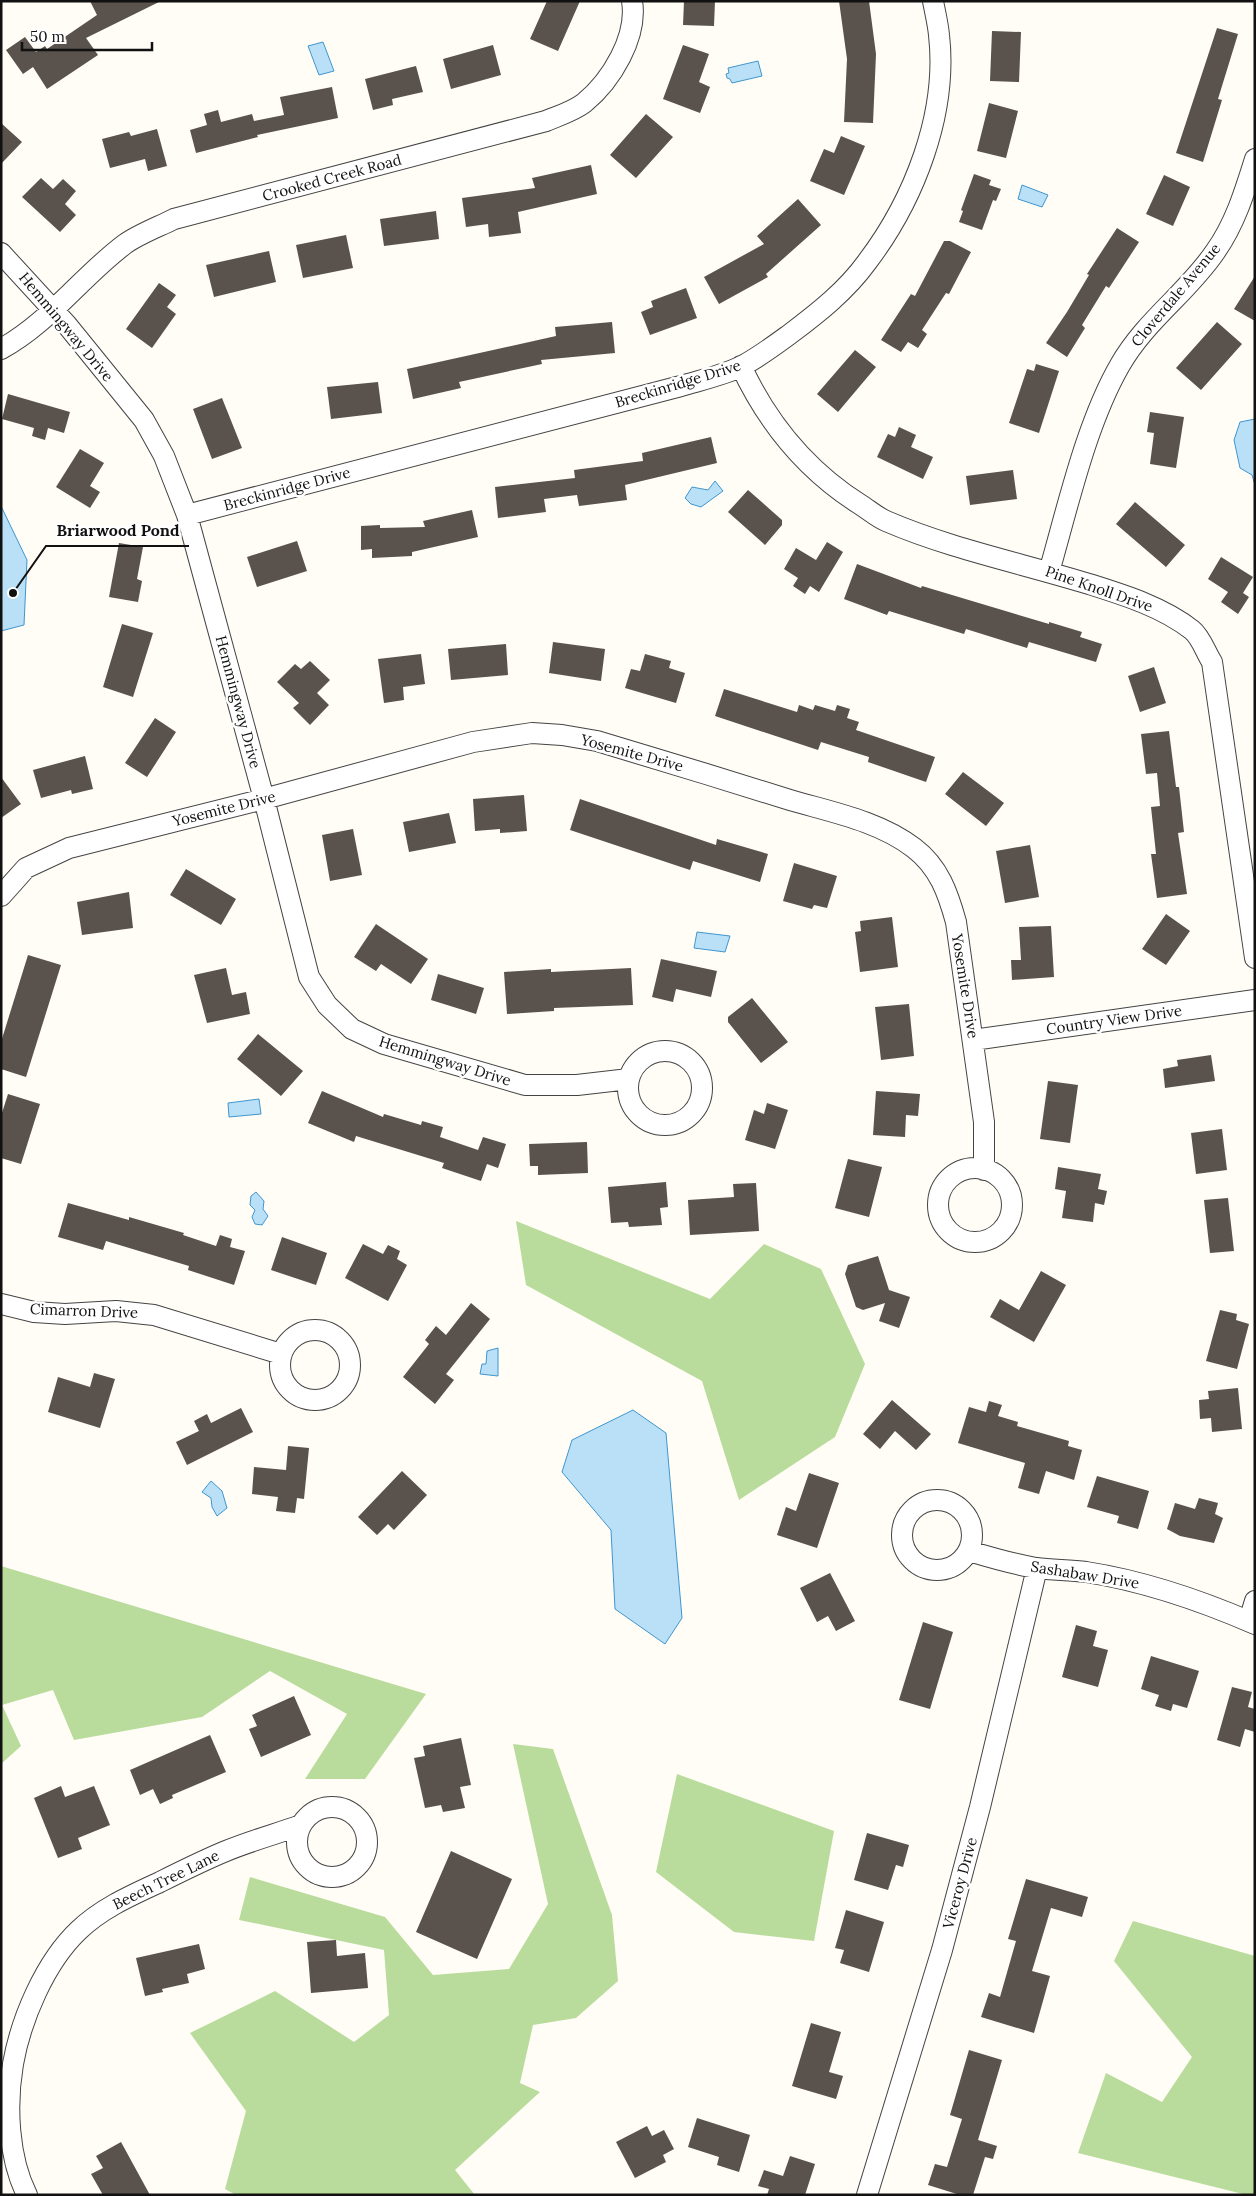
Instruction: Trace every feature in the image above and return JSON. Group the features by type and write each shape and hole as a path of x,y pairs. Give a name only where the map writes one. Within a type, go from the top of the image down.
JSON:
{"street":[{"name":"Crooked Creek Road","path":"1,348 16,341 126,244 174,219 546,121 583,104 607,81 626,46 633,9 632,1"},
{"name":"Breckinridge Drive","path":"187,515 671,389 741,366 774,346 818,313 843,290 867,263 889,230 906,199 919,168 936,112 939,81 939,36 933,1"},
{"name":"Cloverdale Avenue","path":"1049,572 1095,418 1120,365 1154,318 1188,284 1216,252 1236,215 1255,159"},
{"name":"Hemmingway Drive","path":"1,253 53,309 144,420 164,456 187,515 264,799 309,977 327,1006 352,1029 384,1044 525,1085 577,1085 630,1079"},
{"name":"Pine Knoll Drive","path":"741,366 772,423 800,455 836,490 885,520 972,552 1049,572 1114,592 1167,613 1194,632 1212,662 1255,958"},
{"name":"Yosemite Drive","path":"1,896 26,868 69,848 264,799 473,742 532,733 562,735 597,741 856,820 900,838 915,849 940,878 948,893 956,922 984,1122 984,1170"},
{"name":"Country View Drive","path":"974,1040 1255,1000"},
{"name":"Cimarron Drive","path":"1,1304 34,1312 65,1314 116,1311 154,1315 281,1354"},
{"name":"Sashabaw Drive","path":"970,1551 1001,1561 1037,1568 1087,1572 1144,1585 1204,1604 1252,1623"},
{"name":"Viceroy Drive","path":"867,2195 942,1950 981,1800 1037,1568"},
{"path":"1252,1623 1255,1601"},
{"name":"Beech Tree Lane","path":"27,2195 16,2160 11,2129 11,2076 17,2039 39,1988 56,1958 82,1927 122,1900 226,1851 301,1825"}],"green space":[{"path":"516,1221 710,1299 764,1244 821,1269 865,1364 835,1437 739,1500 702,1381 526,1285"},
{"path":"1,1566 426,1694 365,1779 305,1779 347,1714 270,1671 202,1717 74,1740 53,1690 2,1705 21,1746 1,1764"},
{"path":"513,1744 553,1749 612,1915 618,1981 576,2018 533,2025 520,2083 540,2092 455,2170 475,2195 236,2195 225,2189 246,2111 190,2033 275,1991 354,2042 389,2015 384,1950 239,1920 250,1877 385,1917 433,1975 509,1969 548,1904"},
{"path":"677,1774 834,1831 814,1941 734,1932 656,1872"},
{"path":"1133,1921 1255,1956 1255,2195 1247,2195 1078,2153 1106,2073 1162,2102 1192,2057 1114,1961"}],"water":[{"path":"323,42 334,71 319,75 308,46"},
{"path":"758,61 762,76 732,83 727,78 728,68"},
{"path":"1022,185 1048,195 1042,207 1018,199"},
{"path":"1255,419 1255,485 1252,475 1240,468 1234,440 1240,422"},
{"path":"715,481 723,491 701,507 691,504 685,498 692,487 708,490"},
{"path":"1,506 27,560 24,625 1,631"},
{"path":"697,932 730,936 725,952 694,948"},
{"path":"259,1099 261,1114 229,1117 228,1103"},
{"path":"256,1192 264,1201 263,1209 268,1216 262,1225 255,1224 252,1217 255,1210 250,1205 251,1196"},
{"path":"498,1348 498,1376 480,1374 482,1364 486,1364 487,1351"},
{"path":"633,1410 666,1433 682,1618 665,1644 615,1609 611,1530 562,1472 572,1440"},
{"path":"211,1481 222,1491 227,1508 217,1516 212,1507 211,1498 202,1492"}],"building":[{"path":"90,1 161,1 86,38 98,55 47,89 33,67 23,74 6,50 25,37 36,52 45,46 47,49 97,15"},
{"path":"547,1 580,1 558,51 530,39"},
{"path":"684,1 715,1 714,26 683,25"},
{"path":"839,1 869,1 876,54 873,123 844,122 847,59"},
{"path":"1217,28 1238,34 1218,99 1222,100 1203,162 1176,153"},
{"path":"992,31 1021,32 1019,82 990,81"},
{"path":"493,45 501,75 451,89 443,59"},
{"path":"683,45 709,54 699,82 710,87 700,113 663,99"},
{"path":"416,66 423,92 392,99 393,105 373,110 365,79"},
{"path":"332,87 338,118 257,135 258,137 196,153 190,130 207,125 204,114 218,110 221,122 252,114 254,121 284,115 280,97"},
{"path":"989,103 1018,111 1006,158 977,151"},
{"path":"646,114 673,137 636,178 610,155"},
{"path":"1,123 22,142 1,164"},
{"path":"157,129 167,166 148,171 145,159 110,168 102,139 129,132 131,136"},
{"path":"841,136 865,146 844,195 810,181 824,149 834,153"},
{"path":"591,165 597,194 518,212 521,233 489,237 488,224 466,227 462,198 535,188 532,178"},
{"path":"974,174 991,180 989,185 1001,189 996,201 993,200 982,230 959,222 963,211 961,210"},
{"path":"1164,175 1190,187 1173,226 1146,214"},
{"path":"41,178 53,189 63,179 76,191 65,204 76,215 60,232 22,197"},
{"path":"798,199 821,225 766,274 768,277 719,304 704,277 764,244 757,236"},
{"path":"436,211 439,239 384,246 380,219"},
{"path":"1117,228 1139,242 1109,288 1106,286 1082,325 1085,328 1067,357 1046,343 1067,312 1089,275 1087,274"},
{"path":"346,235 353,268 303,278 296,245"},
{"path":"944,241 950,241 971,252 949,294 946,293 922,330 927,334 918,348 908,342 901,352 881,340 911,294 915,296"},
{"path":"269,251 276,282 214,297 206,265"},
{"path":"1255,276 1255,321 1234,309"},
{"path":"159,283 176,295 167,307 176,314 152,348 126,329"},
{"path":"686,288 697,318 650,335 641,312 653,307 651,301"},
{"path":"612,322 615,353 541,360 542,364 459,382 461,388 413,399 407,369 556,336 555,327"},
{"path":"1217,322 1242,344 1201,390 1176,368"},
{"path":"855,350 876,367 838,412 817,394"},
{"path":"1036,364 1059,371 1039,433 1009,423 1027,369 1034,371"},
{"path":"378,382 382,413 331,419 327,387"},
{"path":"8,394 70,412 64,433 48,428 45,440 32,436 34,428 2,419"},
{"path":"222,398 242,448 212,459 193,409"},
{"path":"1150,412 1184,417 1176,468 1150,464 1154,433 1147,432"},
{"path":"899,427 916,435 911,447 933,457 923,479 877,457 888,434 895,437"},
{"path":"711,437 717,463 625,485 627,500 579,506 577,495 544,499 546,512 498,518 495,487 575,478 574,470 643,461 642,453"},
{"path":"80,449 104,463 90,486 100,492 90,508 56,487"},
{"path":"1013,470 1017,499 970,505 966,476"},
{"path":"748,490 782,520 782,525 765,545 728,512"},
{"path":"1135,502 1185,545 1166,567 1116,524"},
{"path":"472,510 478,537 412,552 412,556 372,558 372,549 361,550 361,526 380,525 380,528 425,527 423,521"},
{"path":"297,541 307,571 257,587 247,557"},
{"path":"827,542 843,552 819,592 810,586 805,594 793,586 798,578 784,569 796,548 816,560"},
{"path":"119,543 143,547 137,579 142,581 138,602 109,597"},
{"path":"1221,557 1253,577 1243,593 1249,597 1238,614 1221,602 1228,592 1208,579"},
{"path":"857,564 921,588 922,586 1082,632 1080,637 1102,644 1096,662 1029,642 1027,648 966,629 964,634 889,611 887,615 844,599"},
{"path":"122,624 153,633 133,697 103,687"},
{"path":"553,642 605,649 601,681 549,673"},
{"path":"506,644 508,675 451,680 448,649"},
{"path":"421,654 425,684 403,687 404,700 384,703 378,659"},
{"path":"645,654 671,661 669,668 685,673 676,703 625,688 631,669 640,671"},
{"path":"310,661 330,680 317,693 329,705 310,725 293,708 299,703 277,682 295,664 301,669"},
{"path":"1154,667 1166,703 1140,712 1128,676"},
{"path":"724,689 797,712 799,705 813,710 815,705 835,711 837,705 850,709 847,718 859,722 856,730 935,757 926,782 868,762 869,757 821,742 818,750 715,716"},
{"path":"155,718 176,732 147,777 125,763"},
{"path":"1169,731 1176,787 1179,787 1184,832 1178,833 1187,894 1157,898 1151,854 1156,854 1151,807 1160,806 1157,773 1146,774 1141,734"},
{"path":"85,756 93,789 72,794 71,790 41,798 33,770"},
{"path":"963,772 1004,803 986,826 945,794"},
{"path":"1,777 21,804 1,818"},
{"path":"524,795 527,831 500,833 500,829 475,831 473,799"},
{"path":"580,799 716,845 717,839 768,854 760,882 693,861 690,870 570,830"},
{"path":"449,813 456,843 409,852 403,822"},
{"path":"353,829 362,875 330,881 322,835"},
{"path":"1030,845 1039,897 1005,903 996,851"},
{"path":"794,863 837,876 827,908 814,905 812,909 783,901"},
{"path":"186,869 236,899 221,925 170,895"},
{"path":"129,892 133,928 82,935 77,902"},
{"path":"1166,914 1190,931 1166,965 1142,949"},
{"path":"892,917 898,967 860,972 855,932 861,931 860,921"},
{"path":"376,924 428,959 411,984 381,964 376,971 354,957"},
{"path":"1051,926 1054,977 1012,980 1011,960 1021,960 1019,927"},
{"path":"28,955 61,965 26,1077 1,1069 1,1042"},
{"path":"661,959 717,971 711,997 676,989 673,1002 652,997"},
{"path":"226,968 232,995 246,992 250,1014 207,1023 194,975"},
{"path":"631,968 633,1005 554,1008 554,1011 507,1014 504,972 551,969 551,972"},
{"path":"438,974 484,988 476,1014 431,1000"},
{"path":"752,998 788,1042 761,1063 728,1022 728,1017"},
{"path":"909,1004 914,1056 881,1060 875,1007"},
{"path":"258,1034 303,1071 281,1096 237,1059"},
{"path":"1211,1055 1215,1081 1165,1088 1163,1069 1178,1066 1177,1060"},
{"path":"1048,1081 1078,1085 1070,1143 1040,1139"},
{"path":"322,1091 383,1117 384,1114 421,1125 422,1121 443,1127 440,1137 478,1150 483,1137 506,1144 498,1168 487,1164 481,1181 442,1168 444,1163 356,1136 354,1142 308,1123"},
{"path":"876,1091 920,1094 918,1116 906,1115 905,1137 873,1135"},
{"path":"8,1094 40,1104 21,1164 1,1158 1,1116"},
{"path":"767,1103 788,1110 775,1149 745,1140 754,1110 764,1114"},
{"path":"1222,1129 1227,1170 1196,1174 1191,1133"},
{"path":"587,1142 588,1173 538,1175 538,1166 530,1166 529,1144"},
{"path":"848,1159 882,1167 869,1217 835,1208"},
{"path":"1058,1167 1101,1174 1098,1189 1107,1191 1104,1205 1095,1203 1093,1222 1062,1218 1066,1191 1055,1189"},
{"path":"666,1182 668,1207 660,1208 662,1225 629,1227 628,1222 611,1223 608,1187"},
{"path":"756,1183 759,1231 690,1235 688,1200 734,1197 733,1184"},
{"path":"1228,1198 1234,1251 1210,1253 1204,1200"},
{"path":"68,1203 129,1220 129,1217 184,1233 183,1235 216,1246 220,1235 232,1239 230,1247 245,1251 234,1285 188,1270 189,1266 106,1241 103,1250 58,1237"},
{"path":"282,1237 327,1253 316,1285 271,1270"},
{"path":"363,1244 383,1254 388,1245 400,1251 397,1259 407,1265 388,1301 345,1278"},
{"path":"878,1256 889,1290 910,1297 899,1328 879,1321 885,1303 863,1310 856,1307 845,1274 848,1265"},
{"path":"1041,1271 1066,1285 1034,1342 990,1317 1000,1299 1019,1310"},
{"path":"471,1303 490,1319 446,1374 454,1380 435,1404 403,1377 429,1344 425,1340 436,1326 446,1335"},
{"path":"1220,1310 1237,1314 1236,1320 1249,1324 1237,1369 1206,1361"},
{"path":"94,1373 115,1379 100,1428 48,1412 58,1377 90,1387"},
{"path":"1238,1388 1242,1429 1212,1432 1211,1418 1200,1419 1199,1400 1209,1399 1208,1391"},
{"path":"892,1400 931,1434 916,1450 895,1431 880,1449 863,1434"},
{"path":"989,1401 1002,1405 998,1416 1018,1422 1017,1426 1069,1441 1068,1446 1082,1450 1074,1480 1046,1471 1039,1494 1018,1488 1025,1463 958,1443 969,1407 986,1412"},
{"path":"241,1408 253,1432 187,1465 176,1442 199,1431 194,1421 207,1414 211,1423"},
{"path":"288,1446 309,1448 304,1499 297,1498 295,1513 276,1511 278,1497 252,1494 254,1467 286,1470"},
{"path":"402,1471 427,1495 394,1530 388,1524 377,1535 358,1517"},
{"path":"809,1473 839,1483 817,1548 777,1535 786,1507 796,1511"},
{"path":"1097,1476 1149,1491 1138,1529 1117,1523 1119,1516 1087,1507"},
{"path":"1199,1498 1218,1503 1215,1514 1223,1518 1214,1543 1180,1536 1167,1529 1175,1503 1195,1509"},
{"path":"830,1573 855,1621 836,1631 828,1616 817,1622 800,1588"},
{"path":"923,1622 953,1632 930,1709 899,1700"},
{"path":"1076,1625 1097,1631 1093,1646 1108,1650 1098,1687 1062,1677"},
{"path":"1151,1656 1199,1671 1187,1708 1173,1704 1171,1711 1155,1706 1159,1695 1141,1689"},
{"path":"1232,1687 1252,1692 1248,1707 1255,1709 1255,1732 1245,1729 1240,1747 1217,1740"},
{"path":"294,1696 311,1735 261,1757 249,1729 257,1726 252,1715"},
{"path":"210,1735 226,1772 172,1795 173,1798 160,1804 153,1789 140,1795 130,1770"},
{"path":"461,1738 471,1785 460,1787 465,1808 443,1812 441,1805 425,1808 414,1758 425,1756 423,1746"},
{"path":"61,1786 65,1797 94,1786 110,1825 78,1838 82,1849 58,1858 34,1798"},
{"path":"867,1833 909,1845 903,1867 896,1865 888,1890 854,1880"},
{"path":"451,1851 512,1879 477,1959 416,1932"},
{"path":"1026,1879 1088,1897 1082,1917 1051,1908 1032,1971 1050,1976 1034,2033 981,2017 989,1993 1000,1997 1016,1941 1008,1939"},
{"path":"846,1910 884,1922 869,1972 840,1963 844,1950 835,1948"},
{"path":"336,1940 337,1956 365,1953 368,1988 311,1993 307,1942"},
{"path":"199,1944 205,1969 187,1974 189,1983 162,1989 163,1992 145,1996 136,1958"},
{"path":"811,2023 841,2032 829,2072 843,2076 836,2099 792,2086"},
{"path":"969,2050 1002,2060 978,2140 997,2146 993,2159 985,2157 973,2195 960,2195 928,2185 935,2164 947,2167 962,2119 950,2115"},
{"path":"697,2118 750,2135 739,2172 717,2165 719,2157 688,2147"},
{"path":"647,2126 652,2136 664,2130 674,2149 663,2155 666,2162 635,2178 616,2142"},
{"path":"121,2142 150,2195 103,2195 91,2174 103,2168 96,2156"},
{"path":"790,2156 815,2164 805,2195 767,2195 769,2189 758,2186 764,2170 783,2176"}],"place":[{"name":"Briarwood Pond","path":"13,593"}]}
